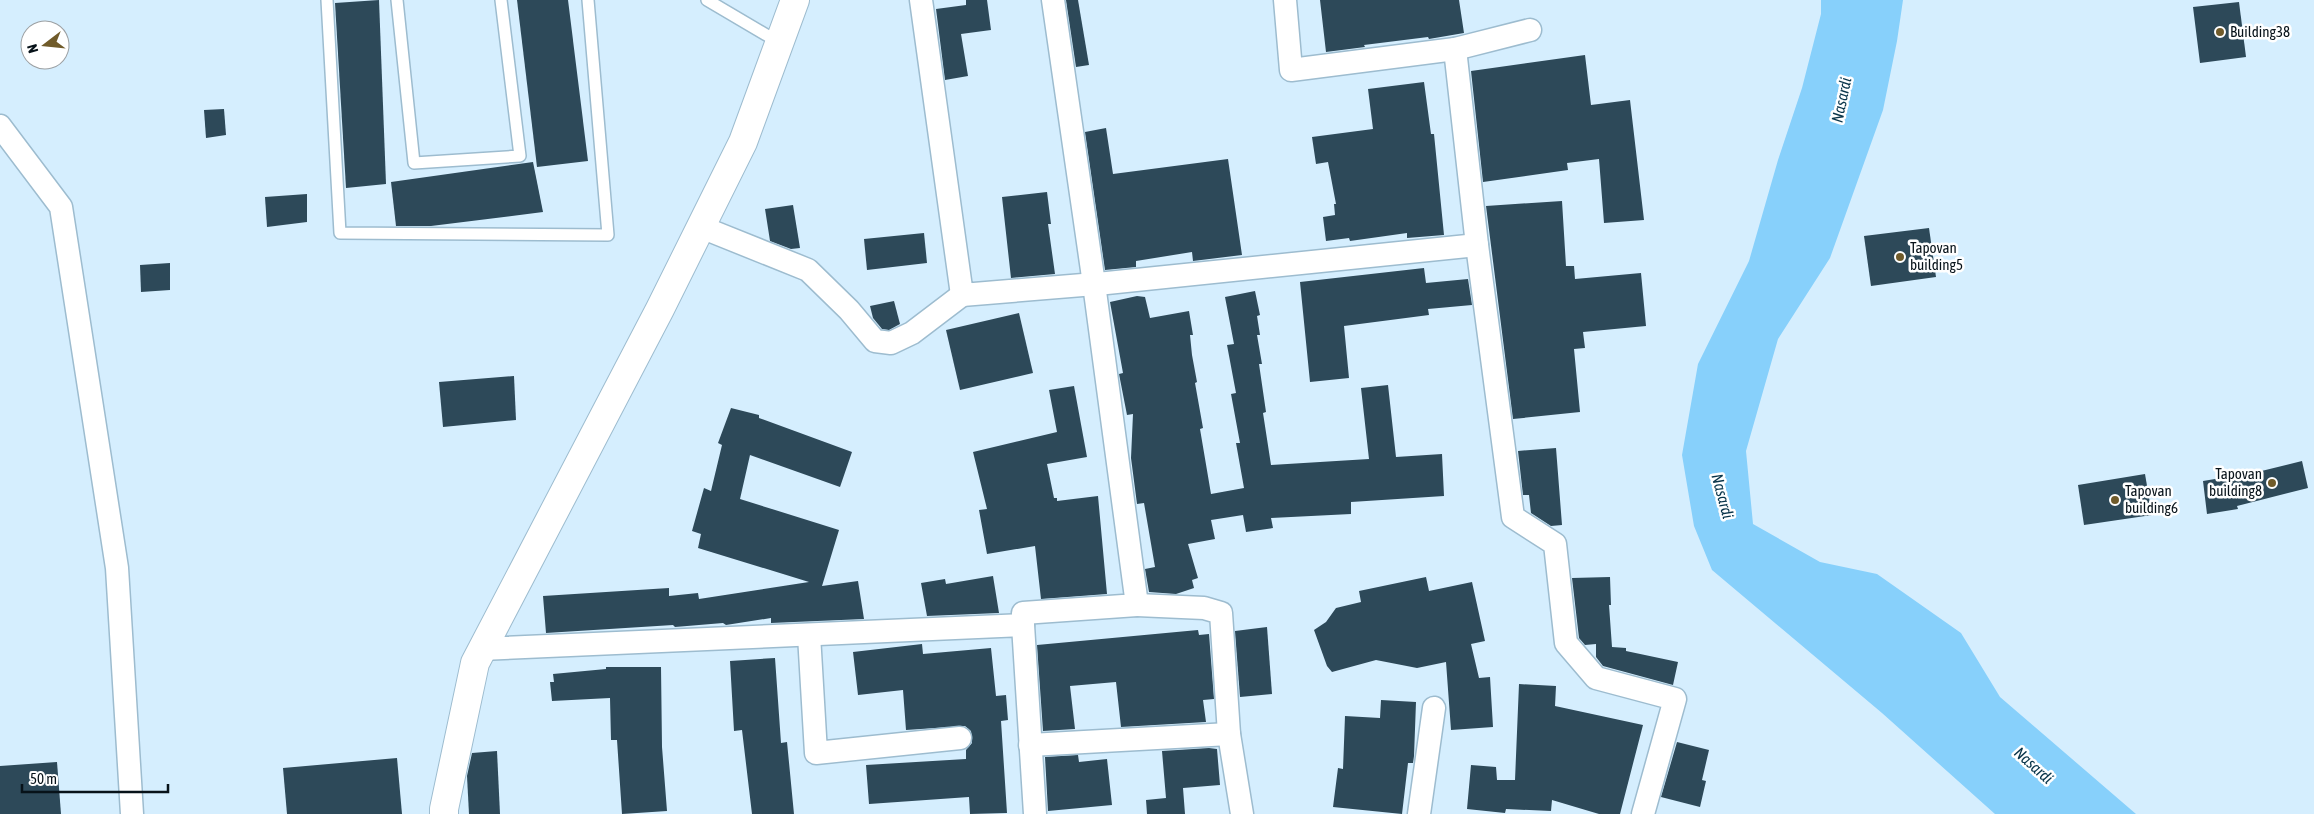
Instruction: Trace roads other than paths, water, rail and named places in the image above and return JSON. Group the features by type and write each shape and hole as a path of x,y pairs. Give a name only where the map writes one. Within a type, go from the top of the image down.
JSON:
{"street":[{"path":"444,814 475,662 660,309 743,142 796,0"},
{"path":"921,0 962,295"},
{"path":"1053,0 1094,284 1137,605"},
{"path":"1285,0 1291,70 1455,49 1530,30"},
{"path":"1455,49 1477,245 1513,518 1554,544 1566,643 1596,678 1675,699 1643,814"},
{"path":"0,126 61,207 117,568 132,814"},
{"path":"701,227 808,270 849,310 875,341 892,343 912,333 962,295 1094,284 1477,245"},
{"path":"1035,814 1022,613 1137,605 1204,608 1221,613 1229,734 1242,814"},
{"path":"481,649 1024,625"},
{"path":"809,635 816,752 960,738"},
{"path":"1419,814 1434,708"},
{"path":"1030,745 1229,734"}],"lane":[{"path":"327,0 340,233 608,235 588,0"},
{"path":"397,0 414,163 520,156 501,0"},
{"path":"707,0 780,43"}],"water":[{"name":"Nasardi","path":"1821,0 1903,0 1883,110 1830,258 1778,339 1746,451 1753,524 1820,562 1877,574 1961,633 2000,697 2136,814 1995,814 1882,713 1712,570 1694,526 1682,455 1698,364 1749,261 1778,160 1802,88 1821,14"}],"place":[{"name":"Building38","path":"2220,32"},
{"name":"Tapovan building5","path":"1900,257"},
{"name":"Tapovan building8","path":"2272,483"},
{"name":"Tapovan building6","path":"2115,500"}]}
